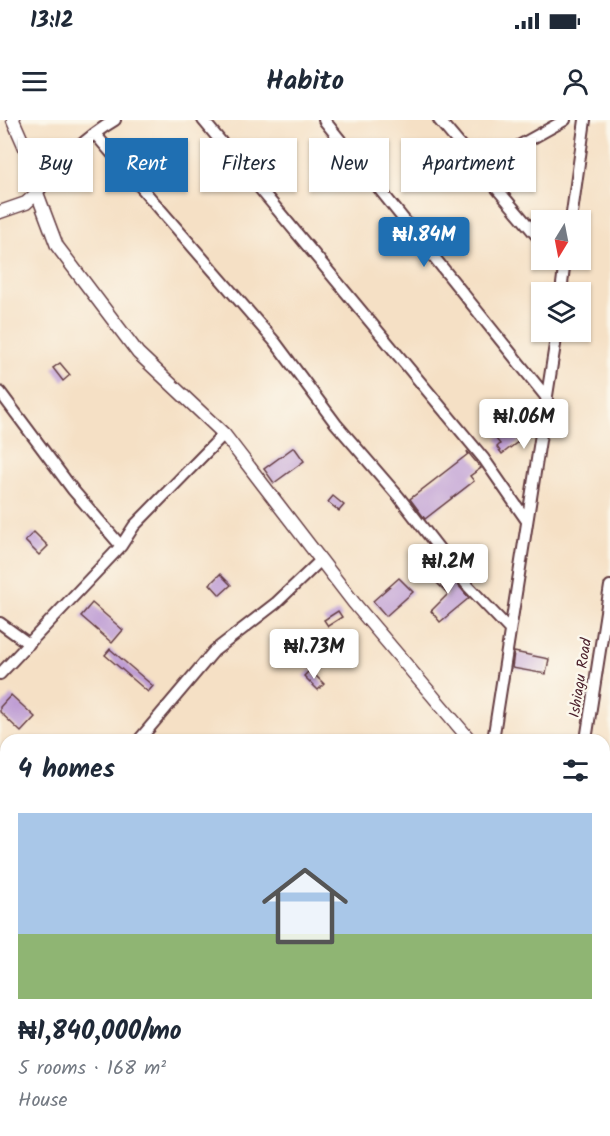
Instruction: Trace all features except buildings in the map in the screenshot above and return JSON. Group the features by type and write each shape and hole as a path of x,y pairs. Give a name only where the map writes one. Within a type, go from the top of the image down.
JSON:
{"street":[{"path":"14,120 34,168 38,193 57,246 138,353 225,434 320,561 465,734"},
{"path":"0,212 26,202 38,193 51,175 95,134 115,120"},
{"path":"203,120 484,459 527,521"},
{"path":"324,120 547,398"},
{"path":"439,120 454,138"},
{"path":"533,138 565,120"},
{"path":"572,210 585,120"},
{"path":"95,134 275,342 336,424 399,497 468,586 509,629"},
{"path":"499,192 531,229"},
{"path":"494,734 555,342"},
{"path":"0,392 73,490 121,546"},
{"path":"0,674 121,546 134,526 225,434"},
{"path":"144,734 214,651 276,603 320,561"},
{"name":"Ishiagu Road","path":"587,734 610,588"},
{"path":"0,623 29,644"}]}
